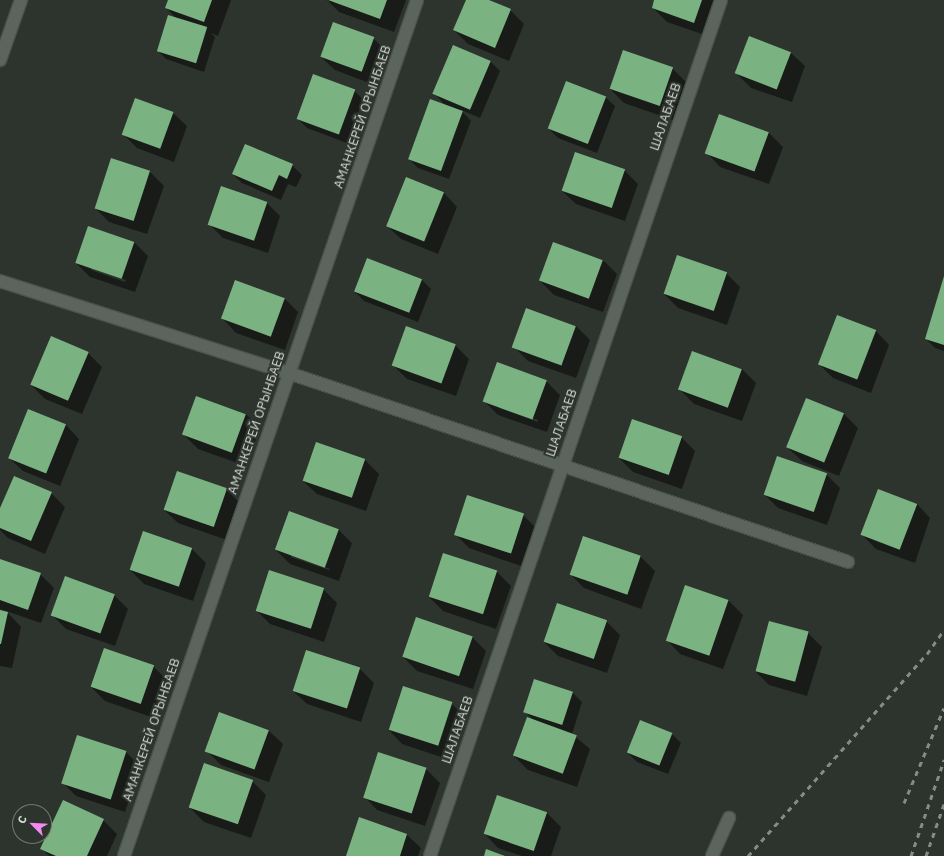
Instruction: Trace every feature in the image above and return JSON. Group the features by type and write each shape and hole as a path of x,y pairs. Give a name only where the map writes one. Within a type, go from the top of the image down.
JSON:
{"street":[{"path":"0,60 21,0"},
{"name":"АМАНКЕРЕЙ ОРЫНБАЕВ","path":"124,856 417,0"},
{"name":"ШАЛАБАЕВ","path":"430,856 721,0"},
{"path":"0,281 290,373 848,562"},
{"path":"712,856 729,818"}],"building":[{"path":"168,0 212,0 204,22 165,8"},
{"path":"328,0 387,0 380,19"},
{"path":"466,0 489,0 511,9 495,48 453,30"},
{"path":"654,0 702,0 694,23 652,8"},
{"path":"168,15 207,27 196,63 157,51"},
{"path":"333,22 374,37 362,72 320,57"},
{"path":"749,36 791,52 777,89 735,73"},
{"path":"453,45 491,61 470,110 432,94"},
{"path":"623,50 673,67 660,106 610,89"},
{"path":"313,74 355,89 339,134 297,119"},
{"path":"566,81 606,96 588,144 548,129"},
{"path":"135,98 174,112 160,149 122,135"},
{"path":"430,99 463,111 441,171 408,159"},
{"path":"719,114 769,132 754,172 705,153"},
{"path":"245,144 293,164 287,179 279,175 272,191 232,174"},
{"path":"575,152 625,169 612,208 562,191"},
{"path":"111,158 150,171 134,221 95,208"},
{"path":"406,177 444,192 424,241 386,226"},
{"path":"221,186 267,202 254,241 208,225"},
{"path":"88,226 134,242 122,279 75,263"},
{"path":"553,242 603,260 589,299 539,281"},
{"path":"677,255 727,272 714,311 664,294"},
{"path":"367,258 422,279 409,313 354,292"},
{"path":"944,276 944,345 925,339"},
{"path":"235,280 285,298 271,337 221,319"},
{"path":"526,308 576,326 561,366 512,347"},
{"path":"837,315 876,330 857,380 818,364"},
{"path":"406,326 456,344 441,384 392,365"},
{"path":"51,336 89,352 68,401 30,385"},
{"path":"692,351 742,369 728,408 678,390"},
{"path":"497,362 547,380 532,420 483,401"},
{"path":"196,396 246,414 232,453 182,435"},
{"path":"806,398 844,413 824,462 786,447"},
{"path":"28,409 66,424 46,473 8,458"},
{"path":"632,419 682,436 669,475 619,458"},
{"path":"316,442 365,459 352,498 303,481"},
{"path":"777,456 827,473 814,512 764,495"},
{"path":"177,471 227,488 214,527 164,510"},
{"path":"14,476 52,492 31,541 0,528 0,508"},
{"path":"878,489 917,504 900,550 860,535"},
{"path":"467,495 524,514 511,553 454,535"},
{"path":"289,511 339,529 325,568 275,550"},
{"path":"143,531 192,548 179,587 130,570"},
{"path":"583,536 641,556 627,595 570,575"},
{"path":"443,553 497,571 483,614 429,597"},
{"path":"0,559 41,573 28,610 0,600"},
{"path":"269,570 324,588 311,629 256,611"},
{"path":"65,576 115,594 100,634 51,615"},
{"path":"685,585 728,600 709,656 666,641"},
{"path":"557,603 607,620 594,659 544,642"},
{"path":"0,610 8,612 1,644 0,644"},
{"path":"416,617 473,637 459,676 402,657"},
{"path":"769,621 809,632 795,682 756,671"},
{"path":"104,648 154,665 141,704 91,687"},
{"path":"306,650 360,668 347,709 293,691"},
{"path":"534,679 573,692 562,725 523,712"},
{"path":"403,686 452,702 438,746 389,730"},
{"path":"219,712 269,730 254,770 205,751"},
{"path":"527,717 577,735 563,774 513,756"},
{"path":"640,720 672,733 659,766 627,752"},
{"path":"77,735 126,751 111,800 61,784"},
{"path":"378,752 427,768 412,813 363,798"},
{"path":"204,763 253,780 238,824 189,807"},
{"path":"497,795 547,812 534,851 484,834"},
{"path":"63,800 104,819 87,856 56,856 40,849 42,844 52,844 52,823"},
{"path":"359,817 407,834 400,856 346,856"},
{"path":"486,849 505,856 484,856"}],"railway":[{"path":"748,856 927,654 944,630"},
{"path":"904,803 944,708"},
{"path":"911,856 944,760"},
{"path":"926,856 944,804"}]}
